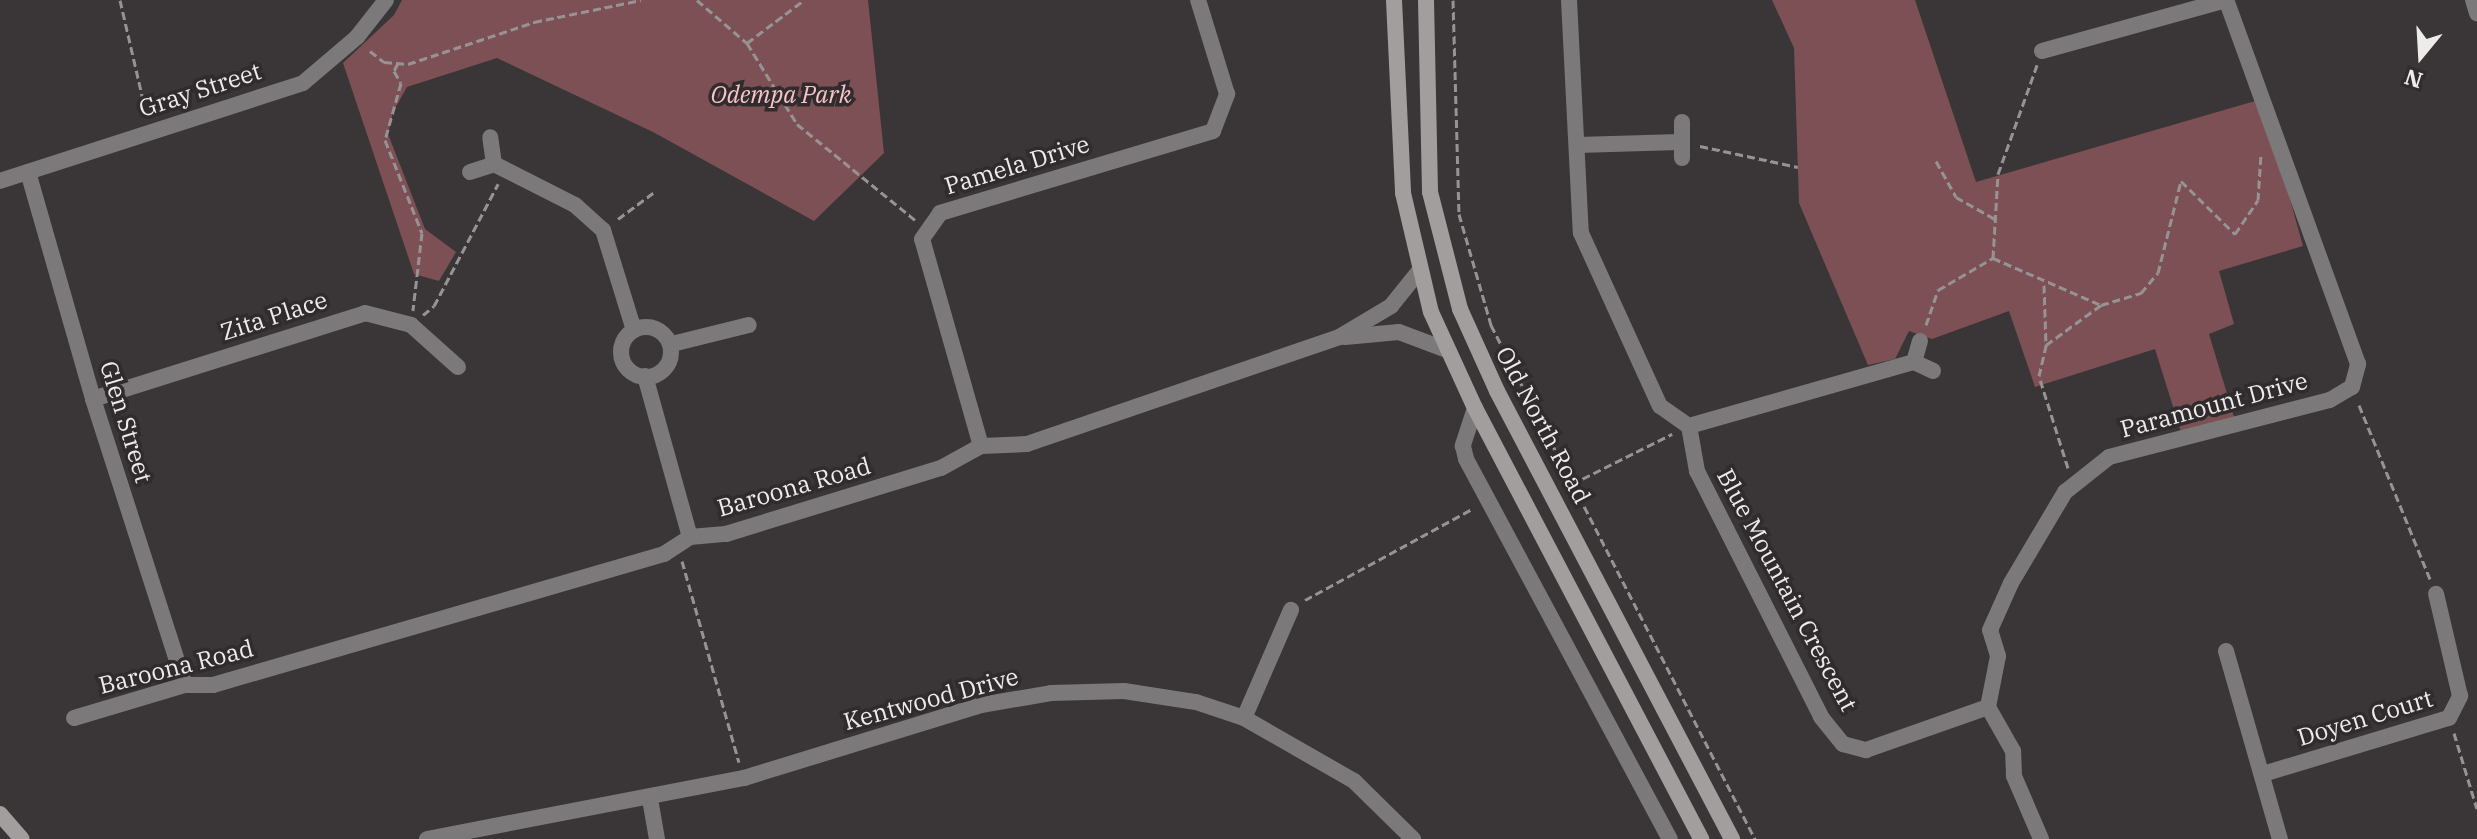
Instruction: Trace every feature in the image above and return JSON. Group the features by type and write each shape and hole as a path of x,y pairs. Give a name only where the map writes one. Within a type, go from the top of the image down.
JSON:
{"main road":[{"path":"1394,0 1403,193 1419,271 1447,350 1701,839"},
{"name":"Old North Road","path":"1426,0 1430,192 1460,309 1497,391 1732,839"},
{"path":"0,814 22,839"}],"street":[{"name":"Gray Street","path":"0,181 303,83 357,37 386,0"},
{"name":"Pamela Drive","path":"981,446 922,239 940,213 1213,131 1227,94 1198,0"},
{"path":"1569,0 1581,233 1660,406 1689,426 1914,362 1933,371"},
{"path":"2042,51 2226,0 2358,364 2352,387"},
{"path":"2473,0 2477,13"},
{"path":"1578,145 1680,150 1682,122"},
{"path":"490,137 500,166"},
{"path":"470,172 500,166 575,205 603,230 634,330"},
{"name":"Glen Street","path":"28,172 93,399 185,685"},
{"name":"Baroona Road","path":"74,718 185,685 213,685 684,542 726,534 941,468 981,446 1027,444 1339,337 1391,306 1419,271"},
{"name":"Zita Place","path":"93,399 365,313 411,325 458,367"},
{"path":"672,344 749,325"},
{"path":"659,328 672,344 670,364 654,377 634,375 621,359 623,339 634,330 659,328"},
{"name":"Baroona Road","path":"1339,337 1399,332 1447,350"},
{"path":"1914,362 1920,341"},
{"path":"645,376 684,542"},
{"name":"Paramount Drive","path":"1988,707 1998,656 1990,630 2011,583 2073,486 2109,457 2330,400 2352,387"},
{"path":"1475,408 1463,446 1474,475 1492,499 1670,839"},
{"name":"Blue Mountain Crescent","path":"1689,426 1697,471 1821,717 1843,744 1866,750 1988,707"},
{"name":"Doyen Court","path":"2263,774 2449,718 2460,696 2436,594"},
{"path":"1244,718 1291,610"},
{"path":"2226,651 2280,839"},
{"name":"Kentwood Drive","path":"427,839 650,799 744,778 981,705 1051,693 1124,691 1196,702 1244,718 1354,781 1413,839"},
{"path":"1988,707 2013,751 2014,776 2041,839"},
{"path":"650,799 657,839"}],"path":[{"path":"120,0 150,131"},
{"path":"368,48 384,62 398,63 450,52 534,22 641,0"},
{"path":"697,0 747,43 797,124 902,213 929,228"},
{"path":"747,43 804,0"},
{"path":"1453,0 1459,214 1491,325 1755,839"},
{"path":"1993,258 1998,174 2042,51"},
{"path":"398,63 394,71 401,83 385,140 422,233 411,325"},
{"path":"1680,150 1798,167"},
{"path":"2046,345 2066,325 2101,305 2141,293 2158,273 2181,181 2235,234 2258,200 2261,153"},
{"path":"1936,161 1956,197 1995,219"},
{"path":"411,325 434,306 500,166"},
{"path":"603,230 653,193"},
{"path":"1993,258 2044,284 2101,305"},
{"path":"1920,341 1938,290 1993,258"},
{"path":"2044,284 2046,345 2039,376 2073,486"},
{"path":"2352,387 2436,594"},
{"path":"1572,484 1689,426"},
{"path":"1291,610 1492,499"},
{"path":"684,542 744,778"},
{"path":"2449,718 2477,809"}],"green space":[{"name":"Odempa Park","path":"402,0 868,0 884,153 814,221 653,132 497,58 407,87 393,112 388,134 425,229 456,252 439,281 414,274 343,63 394,15"},
{"path":"1772,0 1915,0 1976,182 2262,99 2303,246 2219,271 2234,324 2209,334 2234,417 2181,432 2155,349 2035,387 2009,311 1932,339 1909,331 1895,359 1868,365 1799,203 1794,48"}]}
